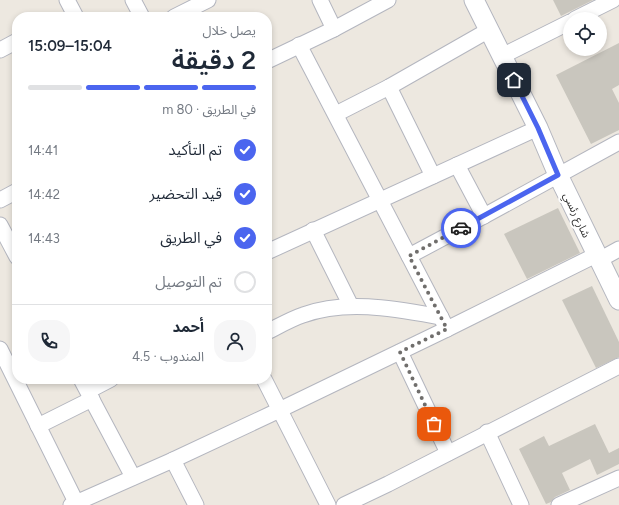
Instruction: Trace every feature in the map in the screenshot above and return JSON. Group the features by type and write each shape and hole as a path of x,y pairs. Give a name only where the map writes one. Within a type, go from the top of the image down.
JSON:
{"street":[{"path":"133,0 139,12"},
{"path":"184,12 208,0"},
{"path":"320,0 334,29"},
{"path":"272,58 334,29 388,0"},
{"name":"شارع رئسي","path":"474,0 538,128 558,175 619,300"},
{"path":"589,12 613,0"},
{"path":"616,0 619,6"},
{"path":"502,56 563,26"},
{"path":"336,114 389,87 489,30"},
{"path":"0,50 12,44"},
{"path":"299,45 444,323"},
{"path":"389,87 433,176"},
{"path":"272,250 538,128"},
{"path":"409,256 619,142"},
{"path":"457,165 484,216"},
{"path":"0,200 12,194"},
{"path":"0,225 12,248"},
{"path":"313,230 351,306"},
{"path":"20,384 74,504 173,460 400,352 444,323 619,249"},
{"path":"272,330 304,315 328,309 351,306 388,308 444,323"},
{"path":"0,349 12,365"},
{"path":"400,352 448,453"},
{"path":"344,505 619,366"},
{"path":"38,426 87,390 100,384"},
{"path":"267,384 328,505"},
{"path":"87,390 133,478"},
{"path":"487,432 522,505"},
{"path":"173,460 196,505"},
{"path":"559,505 619,478"}],"building":[{"path":"553,0 593,0 569,12 563,12 563,15 561,16"},
{"path":"619,43 619,85 612,89 619,103 619,130 591,144 556,75 593,56 607,56 607,49"},
{"path":"558,208 580,253 527,279 504,234"},
{"path":"592,286 619,342 619,357 596,368 562,300"},
{"path":"595,424 609,453 619,448 619,464 597,475 590,459 562,473 570,490 555,497 551,502 546,504 519,449 544,436 549,446"}],"way so far":[{"path":"434,424 400,352 447,329 409,256 461,228"}],"route":[{"path":"461,228 558,175 538,128 514,80"}]}
